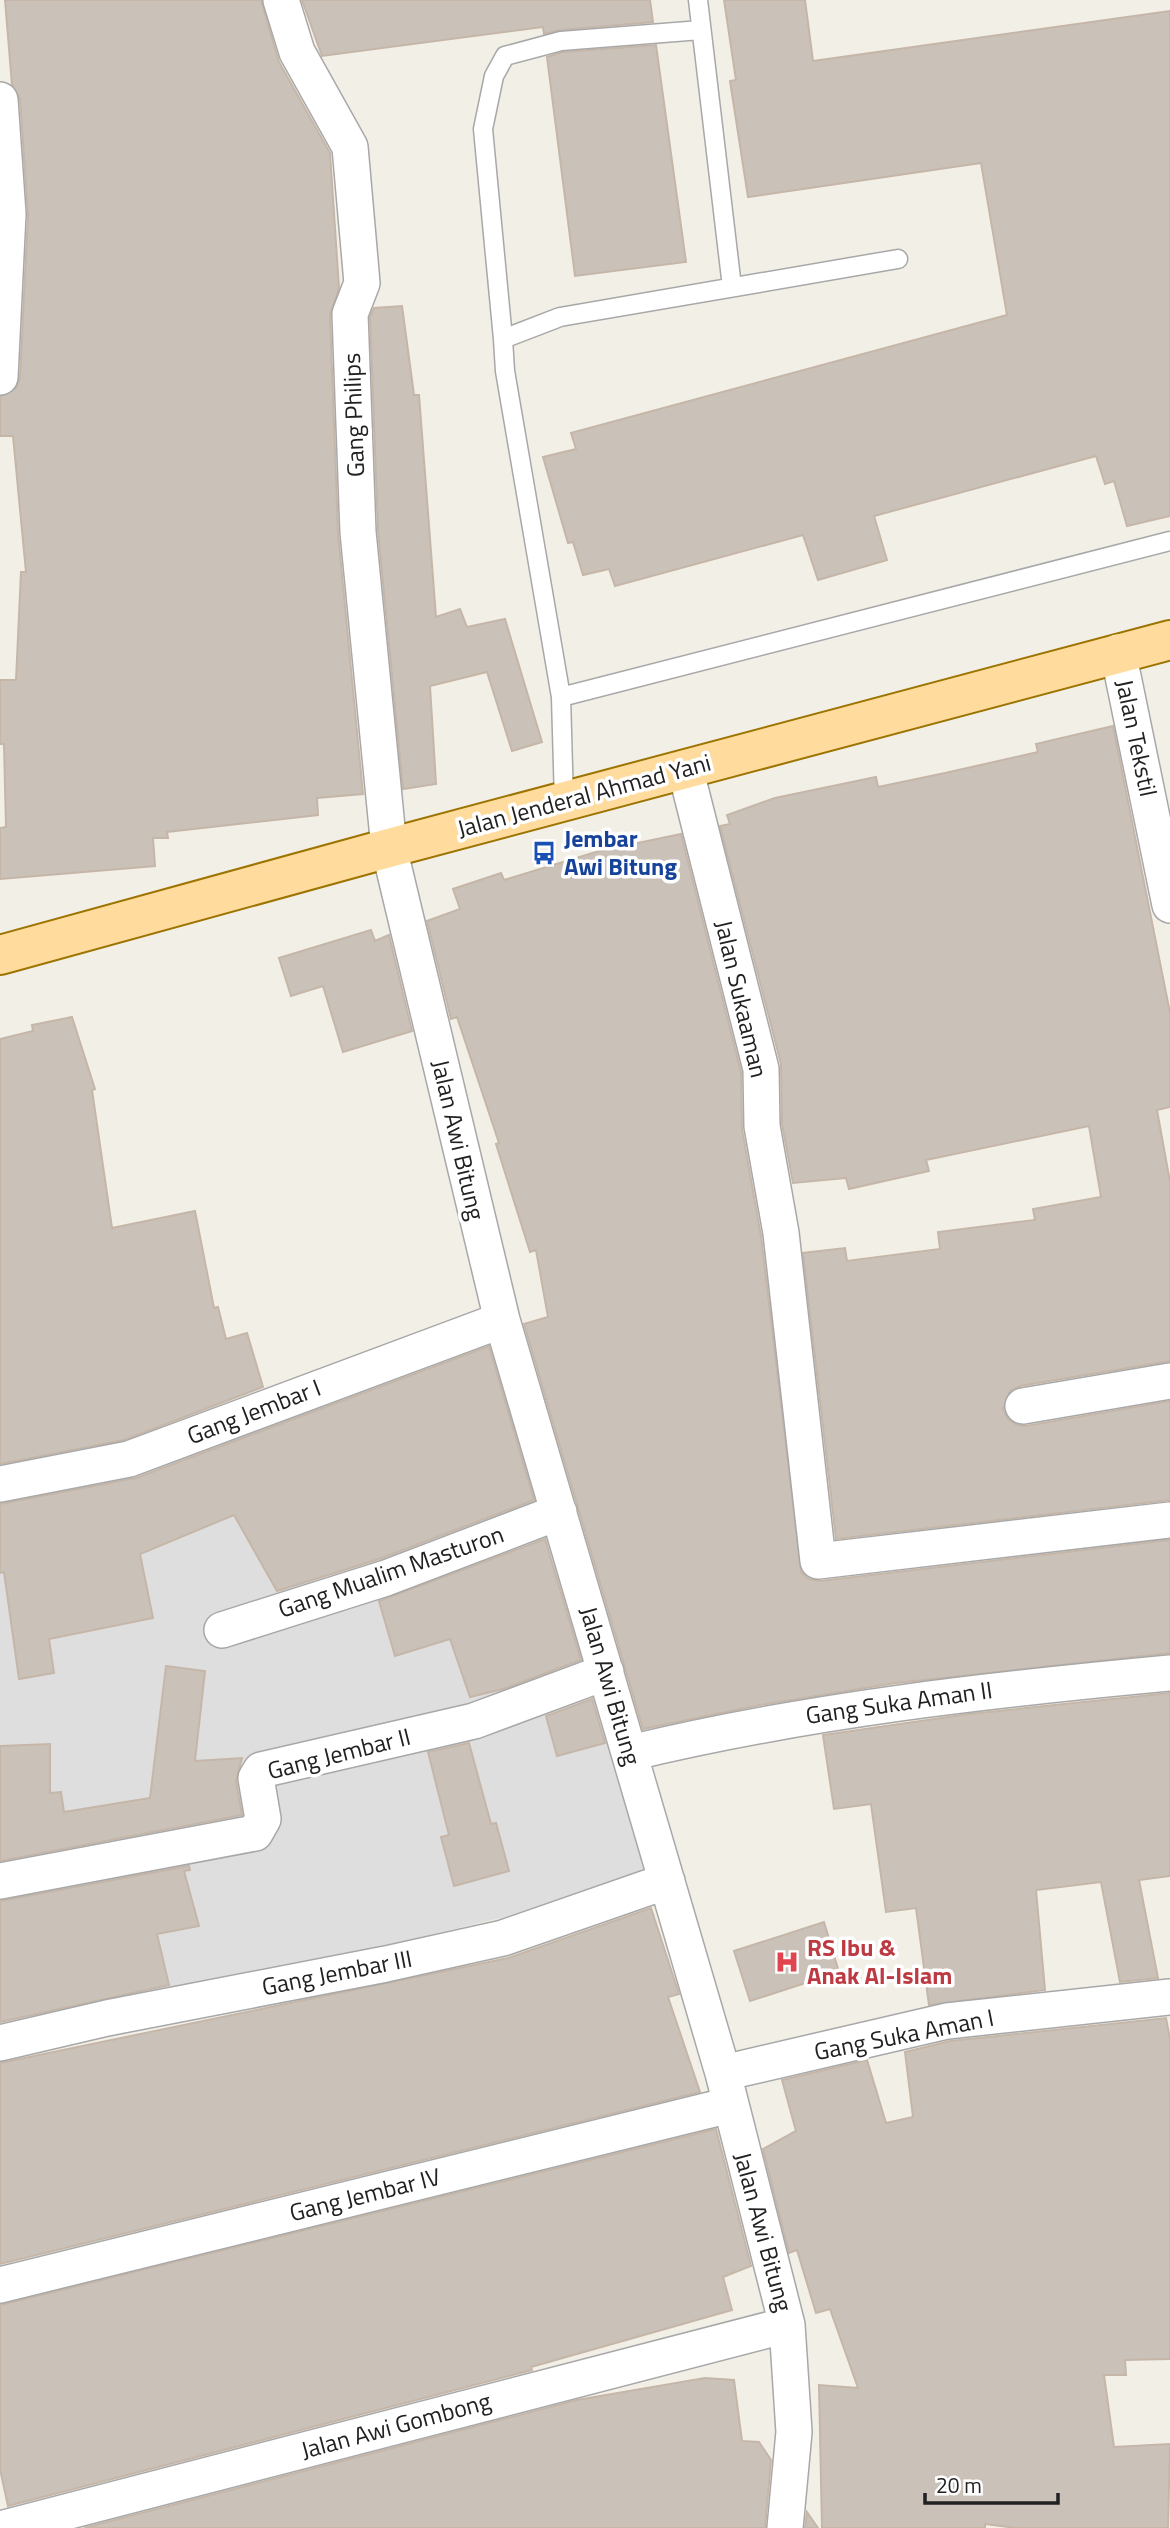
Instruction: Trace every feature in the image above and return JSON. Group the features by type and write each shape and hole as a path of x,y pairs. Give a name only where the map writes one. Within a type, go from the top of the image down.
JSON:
{"main road":[{"name":"Jalan Jenderal Ahmad Yani","path":"0,956 685,768 1170,640"}],"street":[{"name":"Gang Philips","path":"281,0 297,52 350,146 362,284 350,314 358,532 389,848"},
{"path":"0,100 8,214 0,377"},
{"name":"Jalan Tekstil","path":"1118,652 1170,905"},
{"name":"Jalan Sukaaman","path":"685,768 699,834 761,1069 762,1126 781,1233 818,1561 1170,1520"},
{"name":"Jalan Awi Bitung","path":"389,848 502,1320 727,2089 787,2325 794,2432 785,2528"},
{"name":"Gang Jembar I","path":"0,1484 128,1459 502,1320"},
{"path":"1023,1406 1170,1381"},
{"name":"Gang Mualim Masturon","path":"222,1630 373,1583 559,1512"},
{"name":"Gang Jembar II","path":"0,1881 255,1833 263,1819 256,1778 261,1770 474,1721 606,1672"},
{"name":"Gang Suka Aman II","path":"630,1753 782,1719 1012,1687 1170,1673"},
{"name":"Gang Jembar III","path":"0,2043 107,2018 386,1964 503,1938 667,1881"},
{"name":"Gang Suka Aman I","path":"727,2089 947,2021 1170,1997"},
{"name":"Gang Jembar IV","path":"0,2285 727,2089"},
{"name":"Jalan Awi Gombong","path":"4,2528 787,2325"}],"lane":[{"path":"698,0 732,287"},
{"path":"564,802 561,697 505,370 483,128 494,75 505,56 561,41 701,30"},
{"path":"503,338 560,317 898,259"},
{"path":"561,697 1170,541"}],"shaded area":[{"path":"502,1353 652,1882 0,2037 0,1493 318,1408"}],"building":[{"path":"5,0 261,0 279,62 330,153 339,288 330,315 338,533 363,794 317,798 318,815 167,832 168,838 153,838 155,866 0,879 0,828 6,827 4,744 0,744 0,680 16,680 21,572 26,572 13,436 0,436 0,397 16,388 20,378 28,215 20,99 12,85"},
{"path":"302,0 650,0 653,22 560,30 544,34 543,27 322,56"},
{"path":"724,0 805,0 813,61 1170,11 1170,516 1127,526 1114,481 1105,484 1096,456 874,516 887,560 818,580 803,535 615,586 609,569 583,575 573,542 568,543 543,457 576,449 571,433 1007,315 981,163 748,197 730,81 736,80"},
{"path":"656,45 686,262 575,276 547,57 563,52"},
{"path":"402,306 414,395 419,395 436,617 460,609 467,627 505,619 542,742 512,751 487,672 430,686 436,784 403,789 378,531 370,317 374,308"},
{"path":"1113,726 1170,1013 1170,1107 1157,1110 1170,1182 1170,1361 1020,1386 1010,1391 1003,1409 1008,1419 1017,1425 1026,1426 1170,1401 1170,1500 836,1539 803,1253 845,1248 847,1261 940,1249 938,1232 1035,1220 1033,1209 1101,1197 1089,1126 926,1160 929,1171 849,1189 846,1178 793,1183 782,1124 781,1064 720,826 730,824 727,815 775,798 876,777 878,787 945,773 1038,752 1036,744"},
{"path":"681,834 741,1072 742,1129 761,1236 801,1572 809,1579 820,1581 1170,1540 1170,1653 896,1683 760,1705 643,1729 524,1324 548,1317 536,1250 530,1252 496,1144 499,1143 457,1017 451,1019 427,921 460,909 453,889 501,873 504,880 632,841 633,844"},
{"path":"371,930 375,941 389,935 412,1031 343,1052 323,986 291,996 279,958"},
{"path":"72,1017 95,1089 92,1090 112,1228 195,1211 214,1308 218,1307 226,1339 247,1333 263,1387 124,1440 0,1464 0,1039 33,1031 32,1025"},
{"path":"489,1346 534,1500 379,1559 277,1591 234,1515 140,1554 153,1618 49,1639 54,1673 19,1679 4,1572 0,1573 0,1504 136,1478"},
{"path":"545,1539 581,1660 503,1689 470,1697 450,1639 395,1656 379,1601"},
{"path":"166,1666 205,1671 195,1761 242,1758 236,1781 242,1815 0,1861 0,1746 50,1744 50,1793 61,1792 64,1812 150,1798"},
{"path":"1170,1693 1170,1876 1139,1880 1158,1978 1120,1982 1101,1882 1036,1890 1045,1990 929,2005 916,1908 886,1912 871,1804 834,1809 823,1735 969,1714"},
{"path":"592,1699 605,1743 557,1756 546,1716"},
{"path":"469,1743 491,1824 496,1823 509,1871 454,1886 441,1837 449,1835 428,1752"},
{"path":"189,1866 190,1870 184,1871 199,1926 157,1934 169,1985 0,2022 0,1901"},
{"path":"651,1908 679,1994 668,1997 700,2092 0,2264 0,2063 508,1958"},
{"name":"RS Ibu & Anak Al-Islam","path":"824,1922 839,1972 750,2001 734,1951"},
{"path":"1166,2018 1170,2039 1170,2359 1125,2360 1126,2375 1104,2375 1114,2447 1170,2444 1168,2528 1016,2528 985,2524 985,2528 822,2528 819,2385 858,2388 830,2309 816,2313 797,2250 789,2253 763,2149 796,2131 782,2080 867,2060 886,2123 913,2117 905,2052 950,2041"},
{"path":"716,2129 751,2266 723,2277 732,2310 531,2367 532,2370 8,2506 0,2469 0,2305"},
{"path":"705,2378 734,2380 742,2441 759,2442 771,2460 765,2528 84,2528 577,2400"},
{"path":"807,2512 818,2528 805,2528"}],"place":[{"name":"Jembar Awi Bitung","path":"544,853"},
{"name":"RS Ibu & Anak Al-Islam","path":"787,1962"}]}
